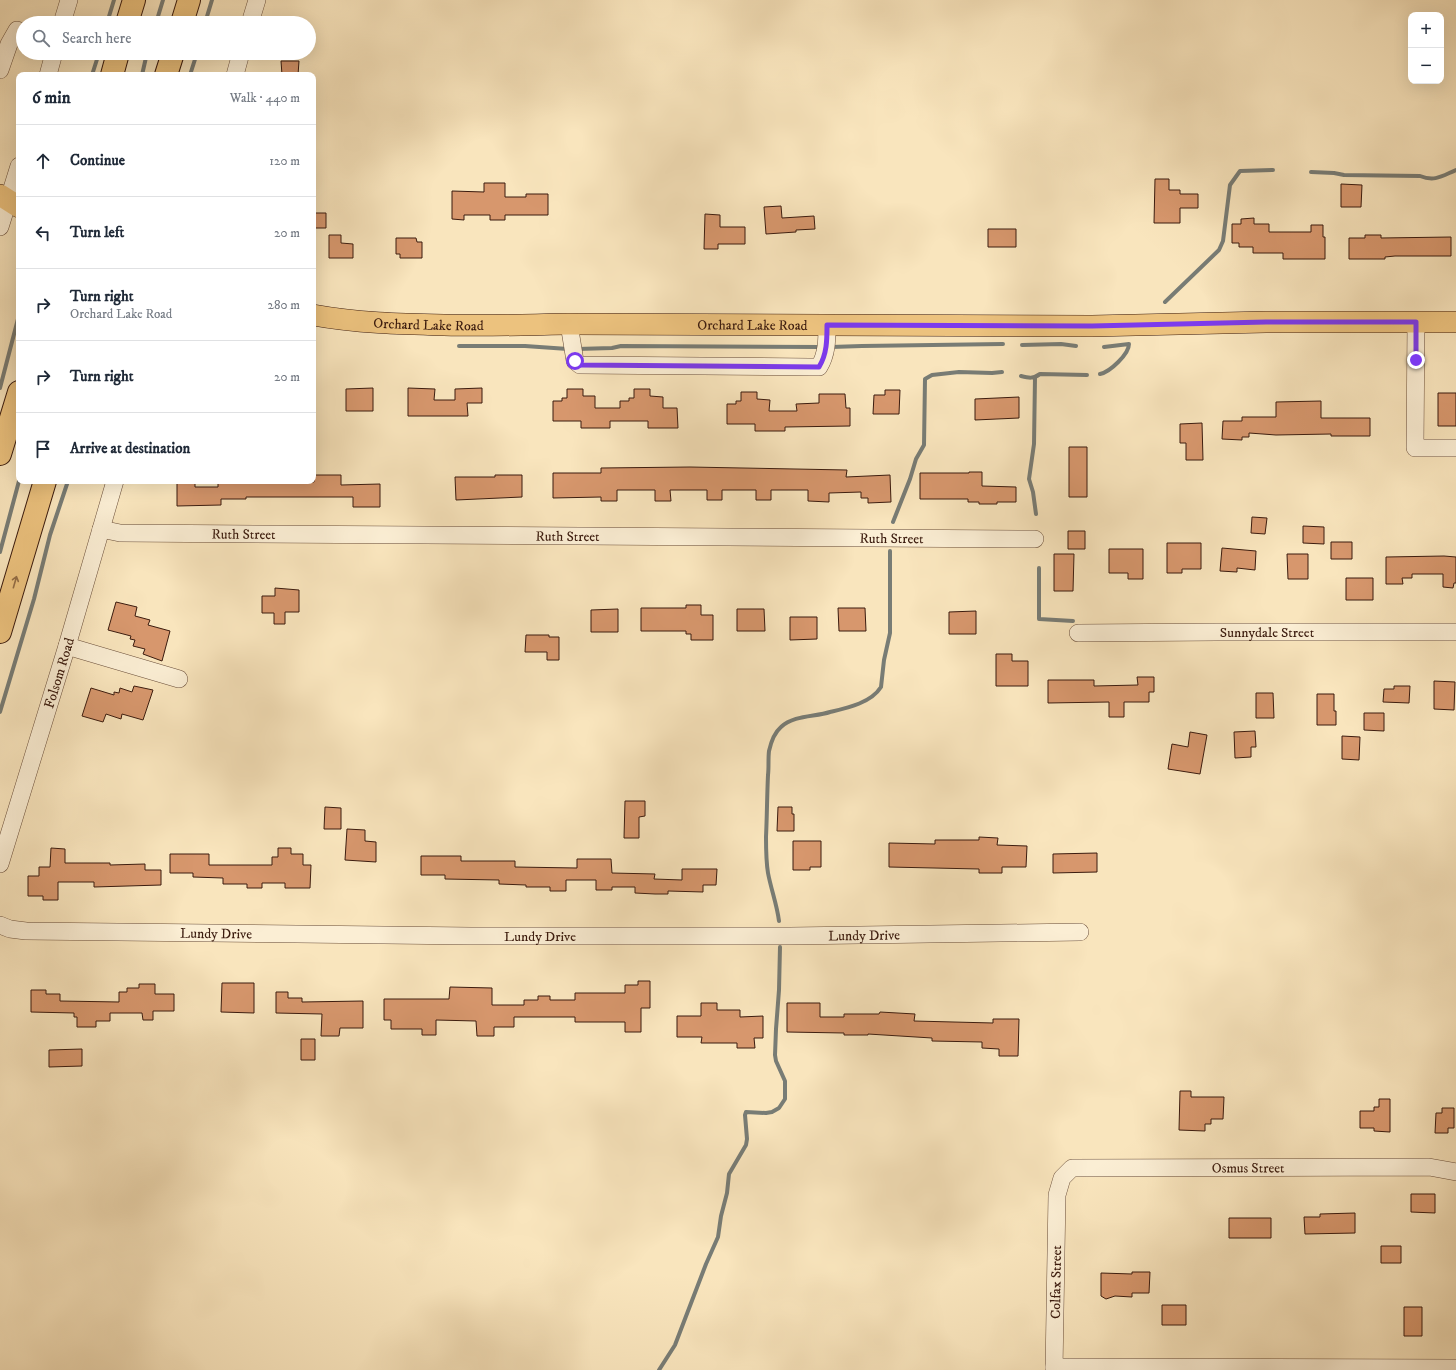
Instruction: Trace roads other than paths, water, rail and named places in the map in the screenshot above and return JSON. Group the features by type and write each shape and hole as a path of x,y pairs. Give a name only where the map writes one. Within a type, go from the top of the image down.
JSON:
{"highway":[{"path":"129,16 134,0"},
{"path":"184,16 189,0"},
{"path":"113,72 116,60"},
{"path":"167,72 171,60"},
{"path":"0,454 16,402"},
{"path":"0,632 44,484"}],"main road":[{"name":"Orchard Lake Road","path":"316,315 357,322 390,324 514,326 569,324 1092,326 1266,322 1456,322"}],"street":[{"path":"64,16 68,0"},
{"path":"252,16 257,0"},
{"path":"0,70 9,44 16,32"},
{"path":"49,72 52,60"},
{"path":"236,72 239,60"},
{"path":"0,227 16,176"},
{"path":"1416,322 1415,448 1456,448"},
{"path":"569,324 575,361 580,365 810,367 819,367 823,360 826,349 827,325"},
{"name":"Folsom Road","path":"0,864 67,646 114,484"},
{"name":"Ruth Street","path":"101,529 126,533 1035,538"},
{"name":"Sunnydale Street","path":"1078,634 1210,632 1456,632"},
{"path":"67,646 179,679"},
{"name":"Lundy Drive","path":"0,925 10,929 26,931 472,936 790,936 1080,932"},
{"name":"Osmus Street","path":"1057,1195 1062,1178 1072,1168 1429,1167 1456,1172"},
{"name":"Colfax Street","path":"1054,1368 1057,1195"},
{"path":"1054,1368 1456,1368"}],"waterway":[{"path":"109,16 114,0"},
{"path":"158,16 163,0"},
{"path":"207,16 212,0"},
{"path":"93,72 97,60"},
{"path":"143,72 145,60"},
{"path":"191,72 195,60"},
{"path":"1165,302 1219,250 1223,241 1230,185 1240,171 1273,170"},
{"path":"1311,172 1344,175 1420,176 1425,178 1438,178 1456,170"},
{"path":"0,388 16,327"},
{"path":"831,347 1003,344"},
{"path":"1022,345 1061,344 1076,346"},
{"path":"1100,374 1109,370 1118,362 1126,353 1129,344 1104,347"},
{"path":"459,346 525,346 568,349"},
{"path":"577,349 612,348 621,346 822,347"},
{"path":"893,522 910,479 916,459 924,445 925,379 932,375 959,372 1002,372"},
{"path":"1021,376 1031,378 1040,374 1087,375"},
{"path":"1035,378 1034,444 1029,479 1033,492 1036,514"},
{"path":"0,552 18,484"},
{"path":"0,712 34,599 50,535 67,484"},
{"path":"779,921 768,873 766,855 769,751 771,744 776,732 786,723 798,718 824,714 858,704 877,693 881,687 884,660 890,633 890,551"},
{"path":"1039,568 1039,619 1073,621"},
{"path":"659,1370 675,1345 718,1237 721,1216 727,1193 729,1174 746,1145 746,1112 772,1112 779,1108 785,1099 785,1081 776,1061 775,1055 780,947"}]}
